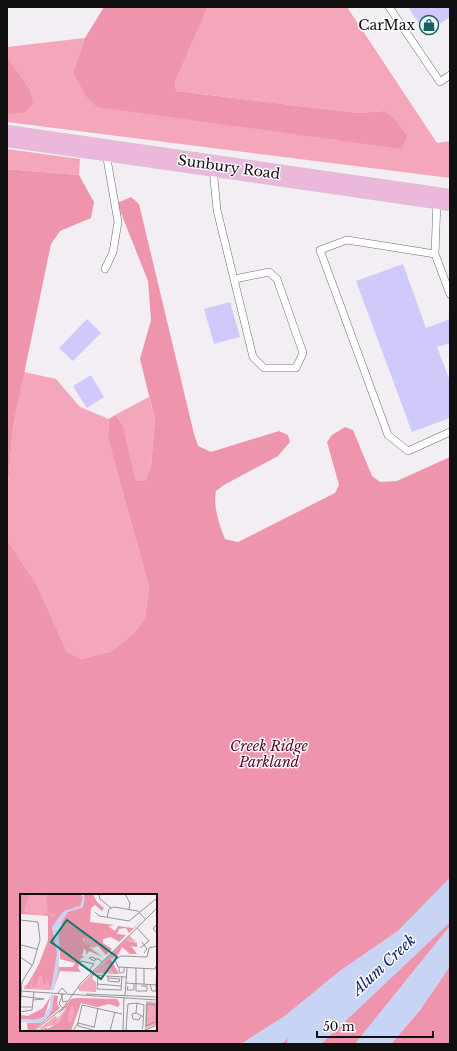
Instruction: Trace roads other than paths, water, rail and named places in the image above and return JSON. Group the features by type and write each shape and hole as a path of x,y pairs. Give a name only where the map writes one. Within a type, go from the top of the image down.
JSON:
{"main road":[{"name":"Sunbury Road","path":"7,136 212,164 444,199"}],"lane":[{"path":"389,7 440,82 450,75"},
{"path":"105,149 118,222 113,252 105,269"},
{"path":"212,164 217,210 253,357 264,368 296,368 303,353 277,279 269,272 235,279"},
{"path":"444,199 435,254 450,294"},
{"path":"435,254 348,240 320,250 388,435 408,451 450,432"}],"water":[{"path":"450,878 450,911 438,911 281,1044 241,1044 285,1016 340,971 398,931"},
{"path":"450,926 450,966 420,1010 391,1044 355,1044"}],"waterway":[{"name":"Alum Creek","path":"301,1044 450,903"}],"place":[{"name":"CarMax","path":"429,25"}],"park label":[{"name":"Creek Ridge Parkland","path":"269,754"}]}
